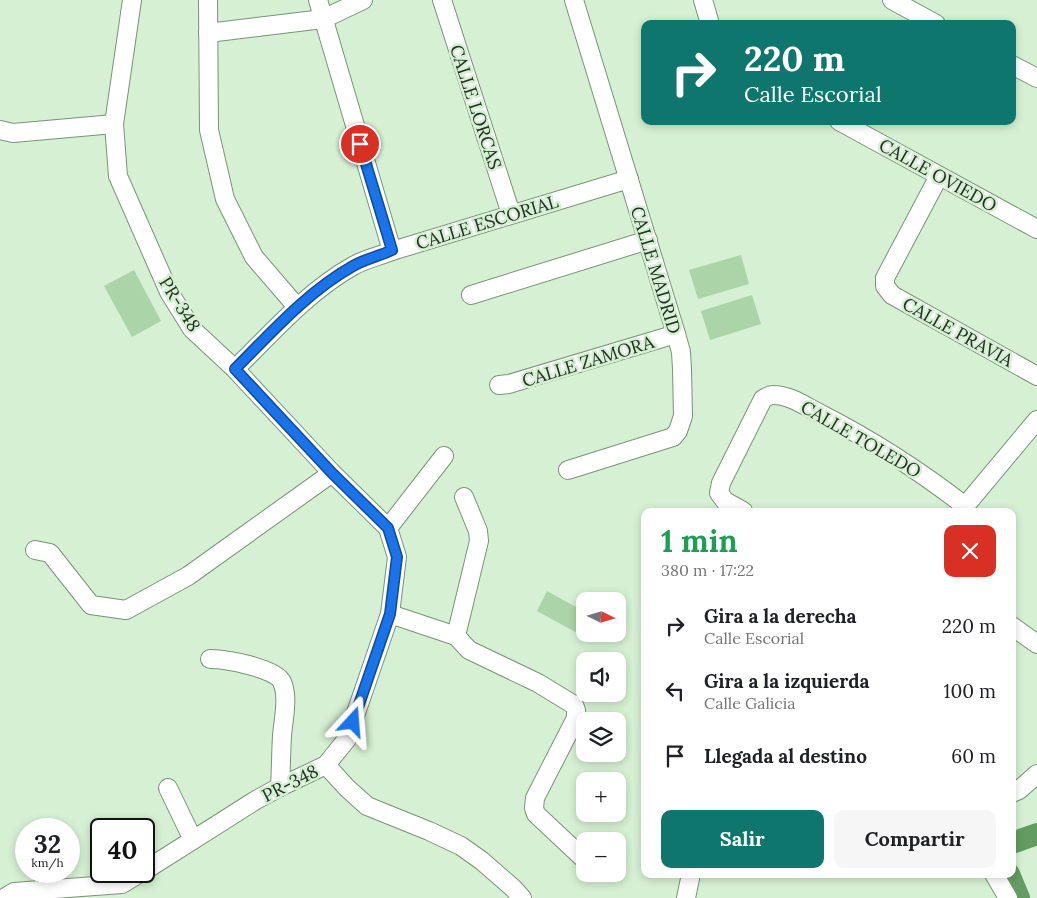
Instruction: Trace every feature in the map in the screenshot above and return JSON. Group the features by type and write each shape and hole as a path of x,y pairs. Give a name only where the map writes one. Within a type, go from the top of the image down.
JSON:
{"street":[{"name":"PR-348","path":"132,0 114,124 118,176 169,292 192,329 235,369 332,473 388,528 397,557 390,614 347,739 326,765 280,786 155,864"},
{"path":"208,0 208,130 225,199 254,257 297,307"},
{"path":"318,0 392,250"},
{"path":"208,33 323,19 363,0"},
{"name":"CALLE LORCAS","path":"442,0 511,214"},
{"name":"CALLE MADRID","path":"568,470 673,437 678,431 683,416 680,352 676,334 574,0"},
{"path":"703,0 709,20"},
{"path":"892,0 929,20"},
{"path":"1016,67 1037,78"},
{"path":"0,130 13,133 114,124"},
{"name":"CALLE OVIEDO","path":"846,125 1037,229"},
{"name":"CALLE PRAVIA","path":"939,176 885,278 885,286 892,295 1037,376"},
{"name":"CALLE ESCORIAL","path":"235,369 297,307 354,265 392,250 629,179"},
{"path":"471,295 648,240"},
{"name":"CALLE ZAMORA","path":"499,384 509,384 676,334"},
{"name":"CALLE TOLEDO","path":"738,508 726,501 719,493 721,484 763,399 770,394 792,399 851,429 936,484 963,508"},
{"path":"963,508 1037,420"},
{"path":"388,528 444,456"},
{"path":"35,550 50,553 91,605 126,610 188,576 332,473"},
{"path":"456,636 479,541 478,531 464,497"},
{"path":"390,614 456,636 470,650 538,683 574,705 576,718 535,798 534,808 536,814 576,852"},
{"path":"1016,629 1037,644"},
{"path":"210,659 222,659 250,666 276,676 282,681 285,707 280,786"},
{"path":"326,765 367,806 461,846 489,867 522,898"},
{"path":"1016,792 1037,774"},
{"path":"168,788 193,840"},
{"path":"686,898 690,878"},
{"path":"996,878 1008,898"},
{"name":"PR-348","path":"4,898 14,892 124,883"}],"green space":[{"path":"741,255 749,284 698,299 689,270"},
{"path":"134,270 161,321 132,337 104,286"},
{"path":"752,295 761,324 710,340 701,311"},
{"path":"547,591 576,607 576,632 537,611"}],"waterway":[{"path":"1016,842 1037,834"},
{"path":"1011,878 1019,898"}],"route":[{"path":"353,722 390,614 397,557 388,528 332,473 235,369 297,307 332,280 354,265 392,250 360,144"}]}
